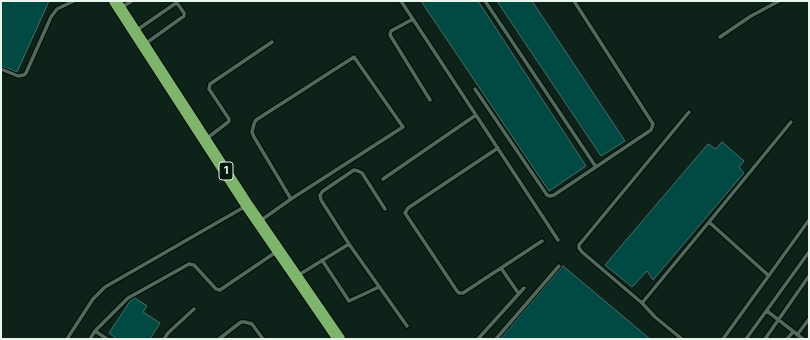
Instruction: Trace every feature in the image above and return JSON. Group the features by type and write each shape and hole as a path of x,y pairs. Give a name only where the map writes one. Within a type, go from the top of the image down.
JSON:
{"highway":[{"name":"1","path":"117,5 247,205 339,339"}],"lane":[{"path":"1,69 18,76 24,75 51,17 57,9 74,1"},
{"path":"117,5 132,1"},
{"path":"401,1 558,240"},
{"path":"485,1 596,167"},
{"path":"475,89 547,195 550,196 554,196 651,130 653,124 574,1"},
{"path":"720,37 752,16 779,1"},
{"path":"135,32 176,2 184,13 184,16 144,45"},
{"path":"413,19 391,31 390,36 430,100"},
{"path":"205,139 229,121 209,89 210,84 272,42"},
{"path":"259,222 291,199 403,127 354,57 256,120 254,124 252,132 254,137 291,199"},
{"path":"682,339 655,317 642,302 582,252 579,245 689,112"},
{"path":"383,179 476,115"},
{"path":"642,302 791,122"},
{"path":"498,148 408,208 405,212 457,291 460,293 463,293 542,241"},
{"path":"385,209 362,173 354,170 323,191 320,195 321,200 349,244 407,326"},
{"path":"67,339 94,299 106,287 218,220 247,205"},
{"path":"724,339 809,220"},
{"path":"709,222 768,276"},
{"path":"296,276 349,244"},
{"path":"90,339 95,331 128,298 189,264 194,265 216,289 220,290 279,250"},
{"path":"746,339 809,252"},
{"path":"322,260 349,301 380,287"},
{"path":"496,339 559,266"},
{"path":"501,268 519,294"},
{"path":"765,339 809,276"},
{"path":"478,339 524,288"},
{"path":"164,339 168,333 194,309"},
{"path":"767,311 803,339"},
{"path":"797,335 809,319"},
{"path":"219,339 241,322 245,322 252,324 262,339"},
{"path":"95,331 107,339"},
{"path":"787,339 793,332"}],"building":[{"path":"1,1 49,1 17,72 1,66"},
{"path":"421,1 478,1 586,166 549,191"},
{"path":"497,1 532,1 625,141 601,156"},
{"path":"722,142 744,161 739,167 744,173 653,280 647,271 632,287 605,265 708,144 716,149"},
{"path":"563,266 650,339 500,339"},
{"path":"135,298 147,306 143,312 160,323 150,339 117,339 109,333 131,300"}]}
